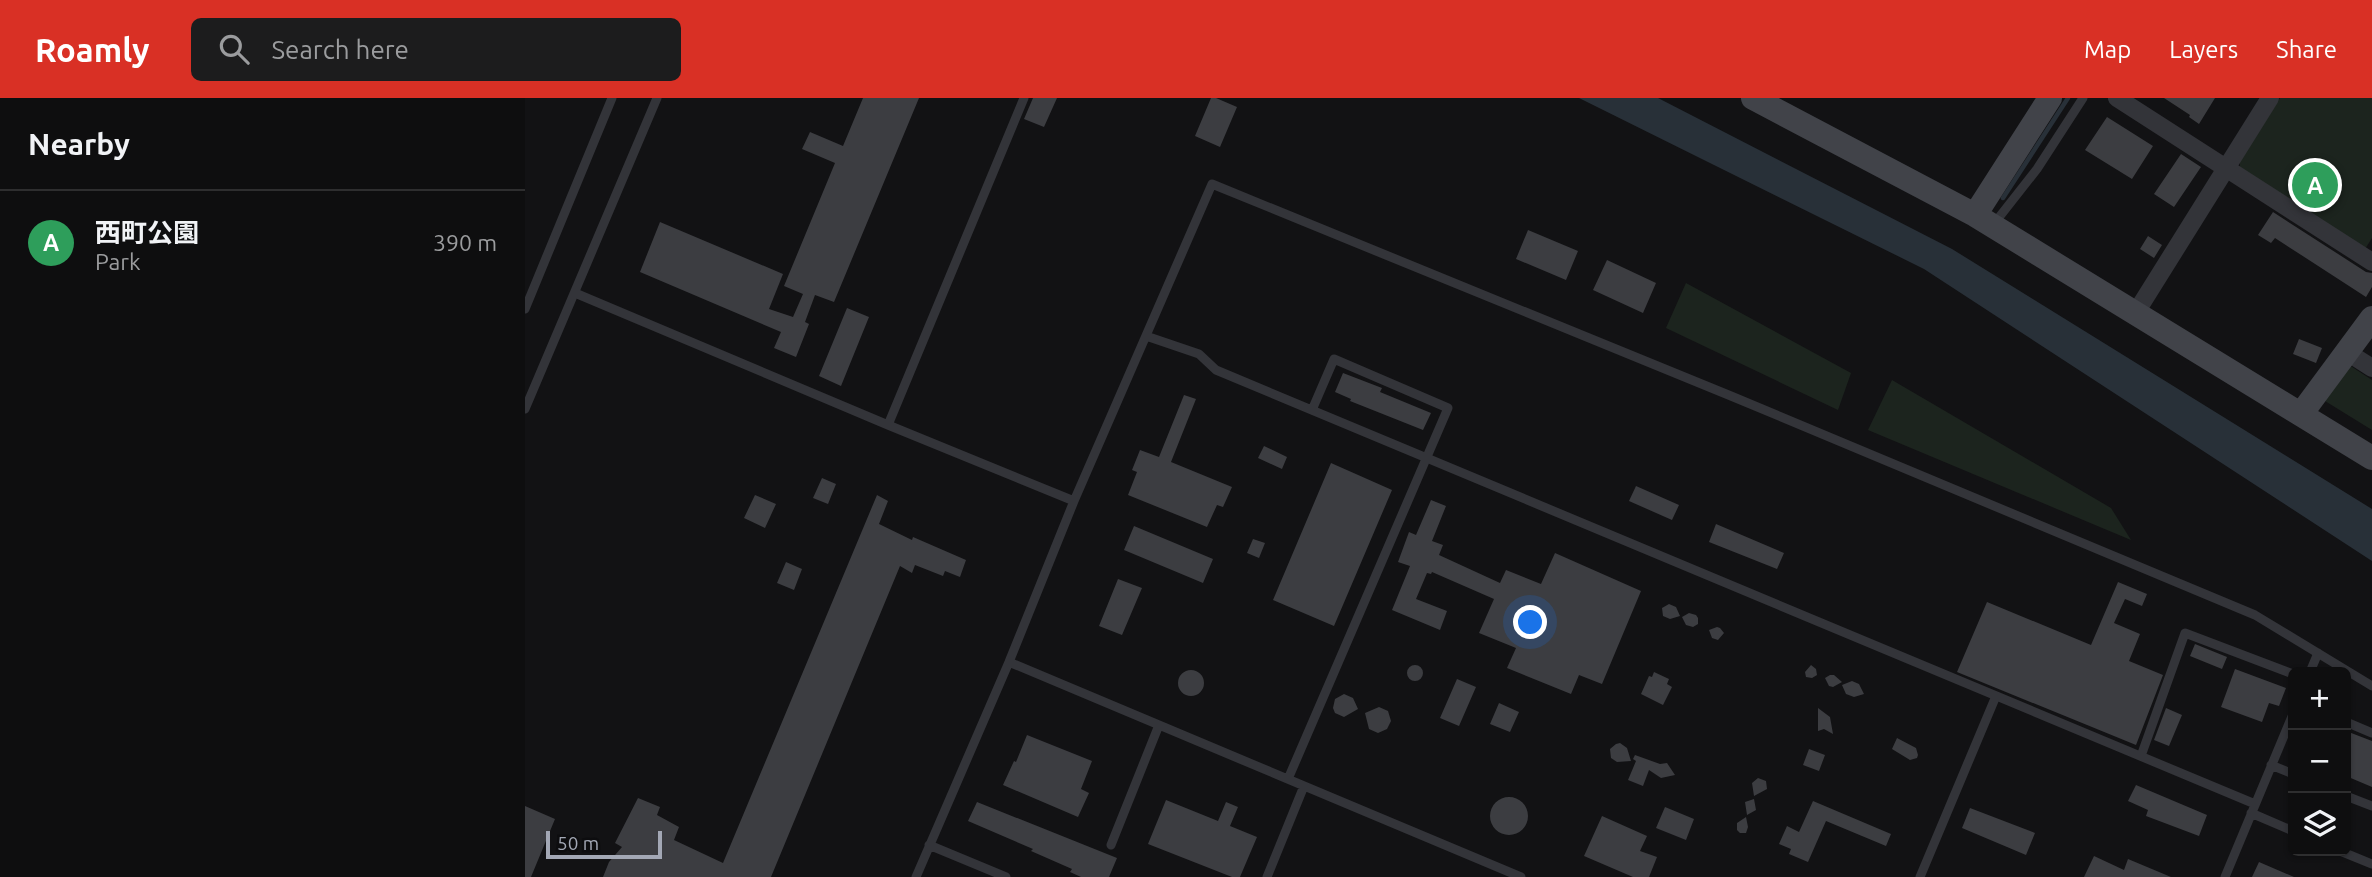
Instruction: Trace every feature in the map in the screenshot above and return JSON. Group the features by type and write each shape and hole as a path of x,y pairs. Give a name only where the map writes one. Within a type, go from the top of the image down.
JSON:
{"street":[{"path":"1753,98 1983,221 2372,457"},
{"path":"1983,221 2050,98"},
{"path":"2117,98 2372,262"},
{"path":"2135,314 2270,98"},
{"path":"2301,414 2372,318"},
{"path":"2347,352 2372,368"}],"lane":[{"path":"525,309 612,98"},
{"path":"525,409 657,98"},
{"path":"888,425 1024,98"},
{"path":"1983,221 2037,169 2083,98"},
{"path":"916,877 1212,184 2242,609 2372,686"},
{"path":"575,293 1075,501"},
{"path":"1146,336 1199,354 1216,370 2141,756 2288,828"},
{"path":"1288,779 1448,408 1334,359 1312,410"},
{"path":"2141,756 2185,633 2288,672"},
{"path":"2312,667 2318,653"},
{"path":"1009,662 1521,877"},
{"path":"1920,877 1996,696"},
{"path":"2351,724 2372,733"},
{"path":"1111,845 1159,725"},
{"path":"2225,877 2288,726"},
{"path":"2271,765 2288,772"},
{"path":"1267,877 1304,786"},
{"path":"2351,798 2372,806"},
{"path":"929,845 1006,877"},
{"path":"2351,855 2372,864"}],"shaded area":[{"path":"1579,98 1658,98 1952,249 2372,509 2372,561 1924,269"},
{"path":"2280,98 2372,98 2372,238 2365,249 2240,169 2240,161"},
{"path":"1686,283 1851,373 1838,410 1666,328"},
{"path":"2349,365 2372,380 2372,430 2325,401"},
{"path":"1892,380 2111,508 2131,540 1868,430"}],"building":[{"path":"863,98 919,98 834,302 815,295 805,322 809,324 796,357 774,348 781,332 640,272 660,222 783,274 769,309 793,317 803,294 784,286 835,163 802,149 810,132 843,146"},
{"path":"1033,98 1057,98 1044,127 1024,119"},
{"path":"1211,98 1237,107 1220,147 1195,136"},
{"path":"2164,98 2215,98 2199,124"},
{"path":"2107,117 2153,146 2132,179 2085,150"},
{"path":"2181,154 2201,167 2174,207 2154,194"},
{"path":"2273,212 2366,272 2372,273 2372,287 2366,297 2275,238 2271,243 2258,235"},
{"path":"1528,230 1578,251 1566,280 1516,259"},
{"path":"2148,236 2162,245 2154,258 2140,249"},
{"path":"1607,260 1656,283 1643,313 1593,290"},
{"path":"847,308 869,317 841,386 819,376"},
{"path":"2299,339 2322,348 2316,363 2293,354"},
{"path":"1343,373 1382,388 1380,392 1431,413 1423,430 1350,401 1351,399 1335,392"},
{"path":"1184,395 1196,399 1171,462 1232,487 1223,507 1217,505 1207,527 1128,495 1137,472 1132,470 1140,450 1159,457"},
{"path":"1264,446 1287,457 1282,469 1258,458"},
{"path":"1331,463 1392,490 1334,626 1273,600"},
{"path":"822,478 836,484 828,504 813,498"},
{"path":"1636,486 1679,505 1672,520 1629,501"},
{"path":"755,495 776,504 765,528 744,518"},
{"path":"877,495 888,501 879,524 912,540 913,537 966,560 960,577 945,571 943,576 915,565 912,573 900,566 771,877 603,877 609,862 622,847 615,843 638,798 660,807 657,815 679,827 674,840 723,863"},
{"path":"1431,500 1446,506 1432,541 1443,545 1439,555 1500,583 1506,570 1541,584 1555,553 1641,591 1602,684 1579,675 1571,694 1507,668 1516,648 1479,633 1494,599 1432,572 1427,573 1416,599 1447,611 1440,630 1392,610 1410,566 1398,562 1409,532 1416,535"},
{"path":"1716,524 1784,553 1777,569 1709,542"},
{"path":"1134,526 1213,559 1203,583 1124,550"},
{"path":"1253,539 1265,543 1259,558 1247,553"},
{"path":"786,562 802,569 794,590 777,583"},
{"path":"1118,579 1142,588 1122,635 1099,626"},
{"path":"2118,582 2147,594 2142,606 2125,599 2114,623 2140,634 2129,661 2163,675 2136,745 1957,672 1987,602 2091,645"},
{"path":"1669,604 1676,607 1680,616 1670,619 1663,616 1662,608"},
{"path":"1689,613 1698,618 1698,624 1693,627 1686,625 1682,617"},
{"path":"1717,627 1724,633 1718,640 1712,638 1709,630"},
{"path":"2195,644 2227,657 2222,669 2190,656"},
{"path":"1415,665 1423,673 1415,681 1407,673"},
{"path":"1811,665 1816,669 1817,675 1812,678 1806,677 1805,672"},
{"path":"2235,669 2286,688 2279,706 2269,703 2262,722 2221,707"},
{"path":"1191,670 1200,674 1204,683 1200,692 1191,696 1182,692 1178,683 1182,674"},
{"path":"1654,672 1669,679 1667,684 1672,687 1663,705 1641,694 1649,676 1652,677"},
{"path":"1830,675 1842,682 1833,687 1829,686 1825,678"},
{"path":"1457,679 1476,687 1459,726 1440,718"},
{"path":"1852,681 1859,684 1864,694 1854,697 1846,694 1842,685"},
{"path":"1344,694 1353,698 1358,709 1344,717 1335,713 1333,708 1335,699"},
{"path":"1499,703 1519,712 1510,732 1490,724"},
{"path":"1379,707 1388,711 1391,721 1387,729 1378,733 1369,729 1365,713"},
{"path":"1818,708 1830,717 1833,734 1824,729 1818,731"},
{"path":"2166,708 2182,715 2169,746 2154,740"},
{"path":"2351,733 2372,741 2372,787 2351,778"},
{"path":"1027,735 1092,761 1081,789 1089,793 1078,817 1003,785"},
{"path":"1897,738 1916,748 1917,758 1910,760 1892,749"},
{"path":"1620,743 1627,748 1631,761 1617,762 1611,758 1610,749"},
{"path":"1809,749 1825,755 1819,771 1803,765"},
{"path":"1635,755 1660,764 1667,763 1675,775 1661,778 1649,770 1643,786 1628,780 1636,761 1633,759"},
{"path":"1758,778 1766,781 1767,789 1754,796 1752,783"},
{"path":"2136,785 2207,815 2199,836 2146,816 2148,810 2128,801"},
{"path":"1509,797 1523,802 1528,816 1523,830 1509,835 1495,830 1490,816 1495,802"},
{"path":"1754,799 1756,810 1747,815 1745,802"},
{"path":"1166,800 1218,821 1226,802 1238,807 1230,826 1257,837 1240,877 1232,877 1148,844"},
{"path":"1813,801 1891,834 1886,846 1826,821 1808,862 1789,854 1791,849 1779,844 1787,826 1799,832"},
{"path":"977,802 1117,858 1109,877 1081,877 1070,872 1072,869 1031,851 1033,849 968,821"},
{"path":"525,806 555,819 531,877 525,877"},
{"path":"1665,807 1694,819 1686,840 1656,828"},
{"path":"1970,808 2035,833 2026,855 1962,828"},
{"path":"1602,816 1647,836 1640,851 1657,857 1649,877 1633,877 1584,856"},
{"path":"1746,817 1746,833 1740,833 1737,823"},
{"path":"2094,856 2124,870 2128,859 2171,877 2084,877"},
{"path":"2259,862 2294,877 2252,877"}],"waterway":[{"path":"2003,198 2068,98"}],"place":[{"name":"西町公園","path":"2315,185"}]}
